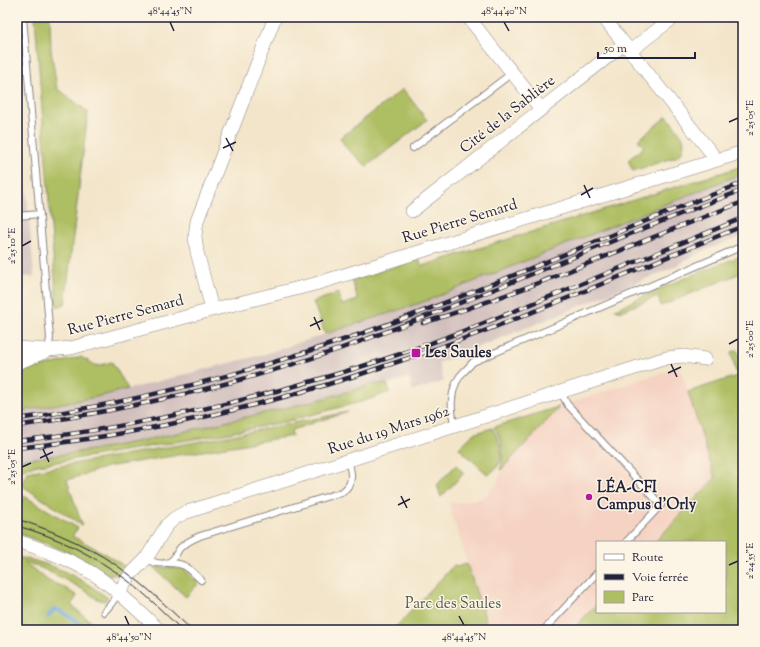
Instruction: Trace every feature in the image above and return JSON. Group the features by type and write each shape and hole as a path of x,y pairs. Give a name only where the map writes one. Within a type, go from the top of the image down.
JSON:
{"street":[{"path":"212,309 197,252 195,236 197,221 275,17"},
{"path":"468,17 542,109"},
{"path":"603,17 717,160"},
{"name":"Cité de la Sablière","path":"412,211 624,44 674,17"},
{"name":"Rue Pierre Semard","path":"48,350 77,347 212,309 315,284 743,152"},
{"path":"17,348 48,350"},
{"path":"17,363 48,350"},
{"name":"Rue du 19 Mars 1962","path":"119,593 130,575 146,559 167,525 184,513 666,358 683,356 705,359"},
{"path":"17,541 40,548 86,569 119,593 159,630"}],"lane":[{"path":"23,17 50,338 48,350"},
{"path":"413,148 512,73"},
{"path":"17,216 40,214"},
{"path":"455,426 451,407 456,384 473,362 743,246"},
{"path":"561,392 567,404 661,505 627,541"},
{"path":"166,563 186,544 200,536 342,492 348,488 351,481 351,472 348,461"},
{"path":"146,559 155,563 176,563 185,566 201,580"},
{"path":"544,630 596,574"},
{"path":"104,612 112,604 119,593"}],"shaded area":[{"path":"17,81 34,276 17,277"},
{"path":"743,173 743,236 703,251 672,268 438,363 444,381 413,391 409,378 387,384 373,384 326,398 167,436 47,457 17,460 17,412 101,396 265,354 426,301"},
{"name":"LÉA-CFI Campus d'Orly","path":"680,367 715,478 656,541 596,541 596,605 572,630 489,630 448,502 460,503 472,499 475,501 485,496 497,484 502,470 500,470 502,448 494,427"}],"green space":[{"path":"35,17 50,17 51,50 57,88 88,112 65,304 57,307"},
{"path":"403,89 427,120 367,166 347,149 340,138"},
{"path":"667,116 683,137 684,143 682,152 676,157 633,171 628,160 644,147 638,140"},
{"path":"743,166 743,173 426,301 325,334 313,302 338,293 342,305 358,300 352,280 419,259 422,266"},
{"path":"743,255 743,272 661,306 658,296 619,312 619,310 616,311 615,309 692,275"},
{"path":"737,350 743,369 743,630 572,630 596,605 596,613 726,613 726,541 656,541 715,478 688,392 737,376 731,352"},
{"path":"81,357 97,366 112,362 128,389 101,396 17,412 17,373"},
{"path":"373,384 387,384 390,392 364,401 288,421 224,434 27,467 19,472 17,476 17,460 97,449 150,439 302,404"},
{"path":"558,407 557,410 500,470 503,453 501,442 494,427"},
{"path":"348,412 291,430 292,436 107,467 67,480 82,525 21,485 27,472 213,439"},
{"path":"492,428 501,450 501,460 494,470 488,475 459,448 473,434"},
{"path":"456,465 464,473 441,497 437,485"},
{"path":"24,496 78,528 72,536 106,554 127,568 117,575 107,574 86,561 63,550 17,533 17,519"},
{"path":"17,557 35,561 66,572 83,581 108,598 105,601 99,600 62,578 24,562 50,582 62,586 77,596 71,605 101,630 17,630"},
{"name":"Parc des Saules","path":"467,564 489,630 393,630 454,565 456,567"},
{"path":"153,567 183,568 199,583 186,597"}],"waterway":[{"path":"48,616 55,609 72,618 86,630"}],"tram line":[{"path":"17,519 76,542 104,557 146,588 192,630"},
{"path":"17,526 61,541 115,571 148,598 182,630"}],"railway":[{"path":"17,419 96,406 176,389 254,368 331,344 435,307 640,223 743,183"},
{"path":"17,426 58,420 181,395 262,374 342,348 443,310 642,229 743,190"},
{"path":"423,323 544,281 743,202"},
{"path":"17,441 153,420 243,400 376,362 427,345 502,316 743,218"},
{"path":"17,448 114,435 210,416 351,377 485,331 743,226"}],"place":[{"name":"Les Saules","path":"416,353"},
{"name":"LÉA-CFI Campus d'Orly","path":"589,497"}]}
